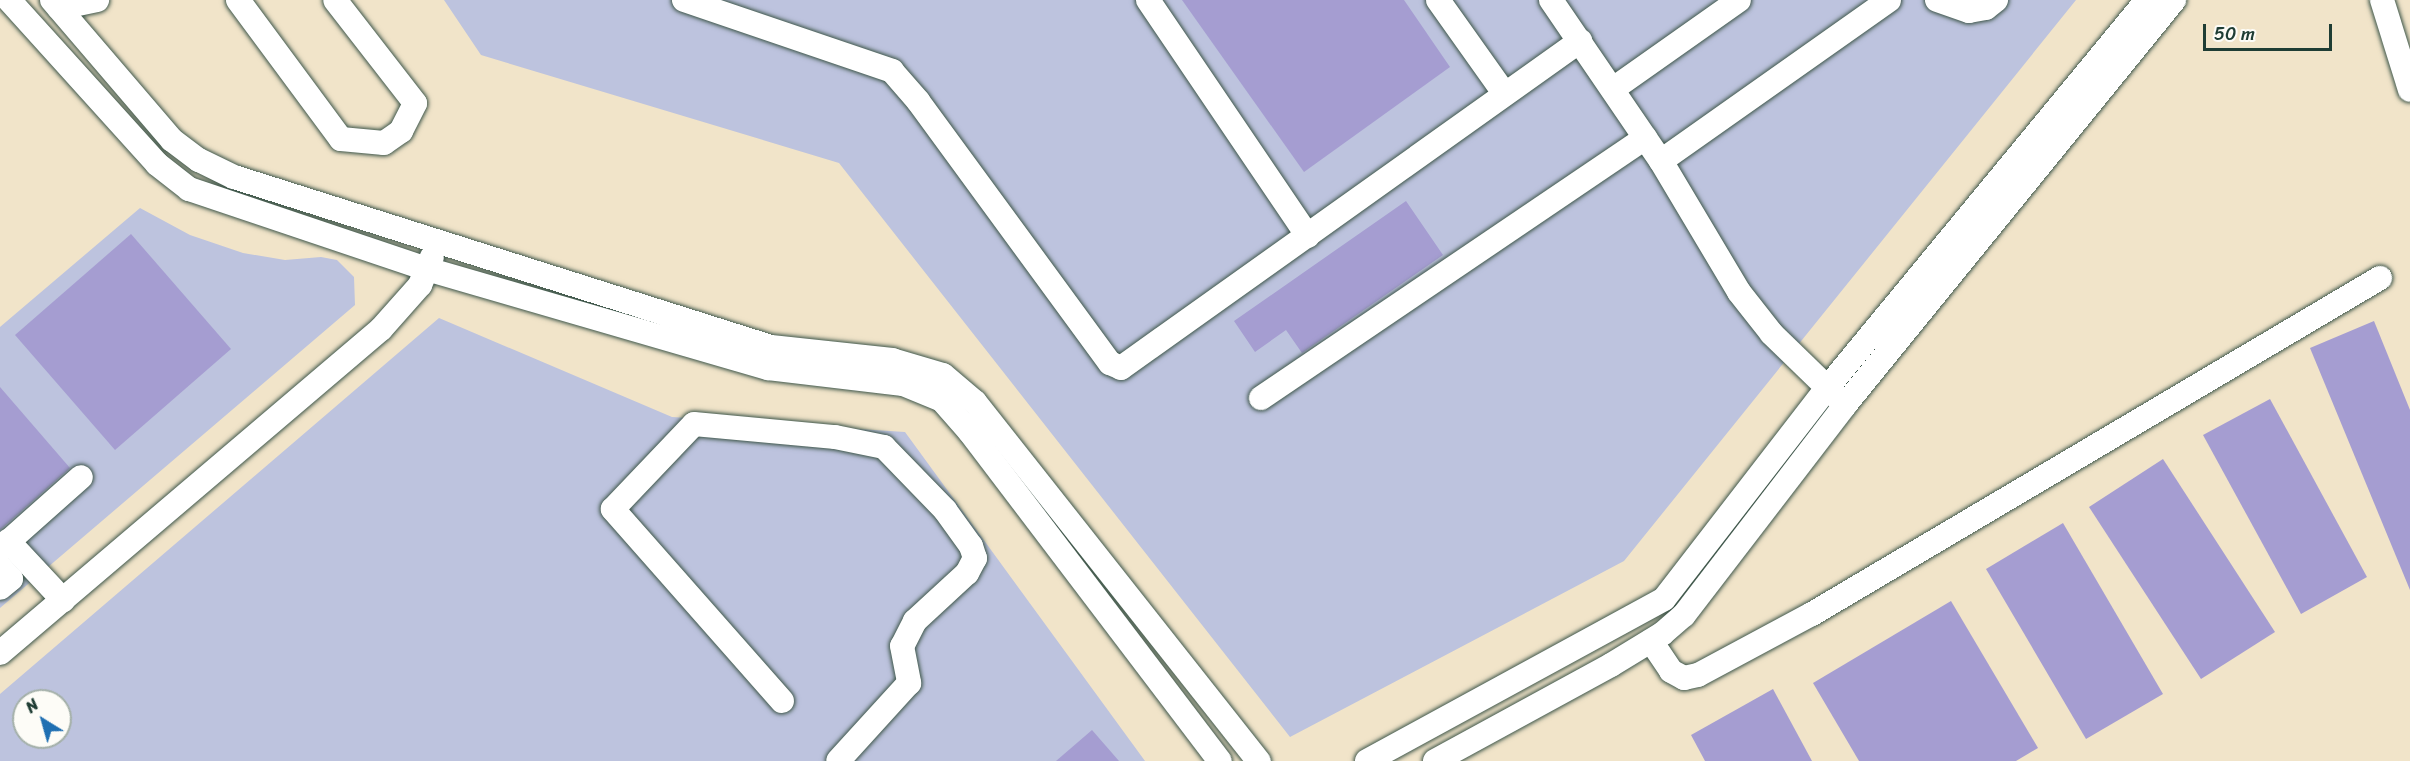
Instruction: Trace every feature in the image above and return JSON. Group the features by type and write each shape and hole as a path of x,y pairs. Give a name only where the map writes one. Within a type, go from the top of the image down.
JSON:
{"street":[{"path":"9,0 157,165 189,189 427,270 768,368 903,384 942,400 970,432 1220,761"},
{"path":"35,30 58,3 98,0"},
{"path":"238,0 341,139 384,143 401,131 415,103 335,0"},
{"path":"684,0 892,71 918,101 1110,363 1120,368 1580,41"},
{"path":"1148,0 1308,236"},
{"path":"1438,0 1504,93"},
{"path":"1551,0 1661,161 1739,292 1772,334 1845,405"},
{"path":"1612,89 1739,0"},
{"path":"1661,161 1889,0"},
{"path":"1937,0 1969,11 1986,8 1996,0"},
{"path":"2382,0 2410,90"},
{"path":"1367,761 1649,610 1664,599 1828,387 2161,2"},
{"path":"1435,761 1651,641 1684,615 1711,585 1845,405 2161,2"},
{"path":"58,3 172,140 199,160 234,177 771,347 892,360 943,375 975,402 1259,761"},
{"path":"1261,398 1645,138"},
{"path":"0,653 381,329 404,306 427,270 437,243"},
{"path":"1651,641 1671,671 1684,678 1698,675 1812,614 2380,278"},
{"path":"782,701 613,509 694,424 835,437 884,447 945,510 971,546 975,558 968,573 915,621 902,646 909,683 838,761"},
{"path":"63,600 4,545 81,477"},
{"path":"0,567 11,579 0,588"}],"shaded area":[{"path":"444,0 2076,0 1624,561 1290,737 839,163 481,55"},
{"path":"140,208 190,235 243,253 285,260 321,257 337,260 354,277 355,305 0,608 0,327"},
{"path":"439,318 672,417 905,432 1145,761 0,761 0,694"}],"building":[{"path":"1182,0 1404,0 1450,67 1304,172"},
{"path":"1406,201 1443,255 1302,353 1286,330 1255,352 1234,321"},
{"path":"131,234 231,349 115,450 15,335"},
{"path":"2374,321 2410,410 2410,590 2310,348"},
{"path":"0,387 70,468 0,530"},
{"path":"2270,399 2367,577 2301,614 2203,435"},
{"path":"2163,459 2275,632 2201,679 2089,507"},
{"path":"2063,523 2163,694 2086,739 1986,569"},
{"path":"1951,601 2038,748 2016,761 1859,761 1813,683"},
{"path":"1773,689 1812,761 1705,761 1691,735"},
{"path":"1092,730 1119,761 1056,761"}]}
